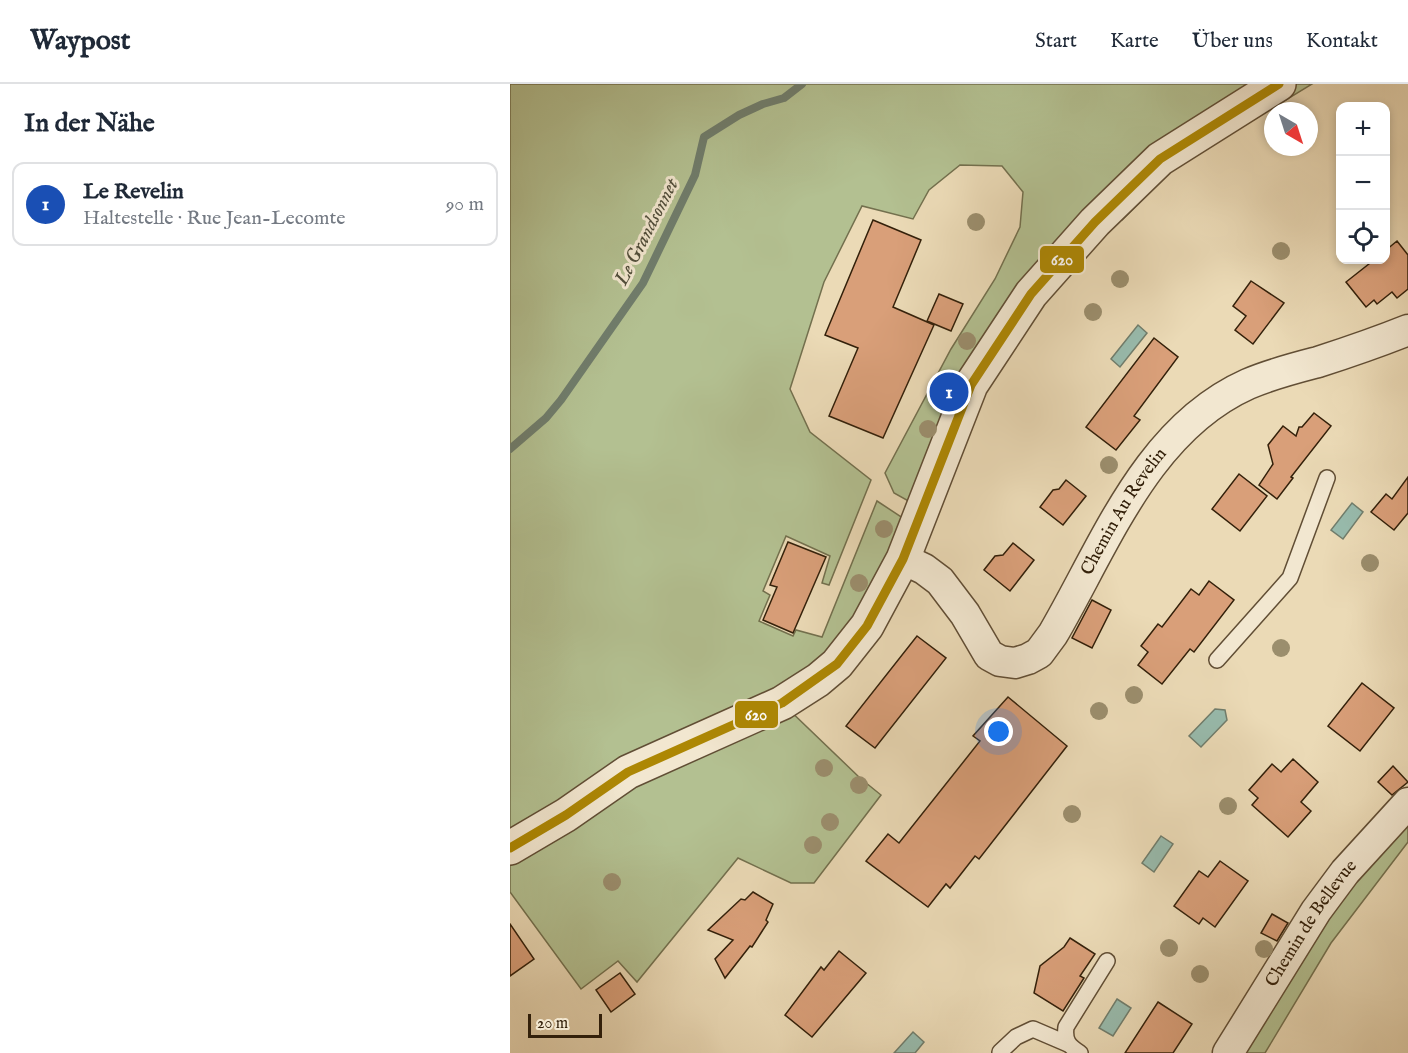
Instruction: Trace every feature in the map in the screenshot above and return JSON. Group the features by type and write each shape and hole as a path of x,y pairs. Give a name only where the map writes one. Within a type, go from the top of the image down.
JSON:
{"street":[{"path":"510,848 566,815 628,772 782,703 818,680 853,647 903,559 971,385 1031,294 1095,222 1160,159 1279,84"},
{"name":"Chemin Au Revelin","path":"903,559 924,568 940,581 965,614 988,655 1000,661 1015,663 1028,659 1039,653 1053,634 1140,480 1186,428 1247,384 1366,346 1408,330"},
{"name":"Chemin de Bellevue","path":"1228,1053 1316,911 1345,872 1408,803"}],"lane":[{"path":"1217,660 1290,578 1327,478"},
{"path":"1074,1049 1064,1036 1066,1027 1107,961"},
{"path":"1000,1053 1016,1036 1033,1029 1074,1049"}],"green space":[{"path":"510,84 1312,84 1282,102 1264,102 1264,113 1174,168 1122,220 1084,217 921,508 894,493 885,473 951,349 995,279 1020,227 1023,192 1002,166 960,165 929,190 913,219 862,206 824,282 790,389 810,432 871,480 829,585 822,583 830,556 786,536 763,591 770,595 759,621 793,636 796,630 822,637 877,501 915,526 867,626 782,703 860,778 881,795 814,883 791,883 738,858 637,982 618,961 581,989 510,892"},
{"path":"1408,803 1408,842 1331,943 1265,1053 1228,1053"}],"shaded area":[{"path":"1138,325 1147,333 1120,367 1111,359"},
{"path":"1352,503 1363,512 1343,539 1331,530"},
{"path":"1215,709 1225,710 1227,720 1201,747 1189,736"},
{"path":"1161,836 1173,844 1154,872 1142,863"},
{"path":"1117,999 1131,1008 1113,1036 1099,1028"},
{"path":"913,1032 924,1042 915,1053 894,1053"}],"building":[{"path":"873,220 921,240 893,307 934,325 883,438 829,416 858,348 825,335"},
{"path":"1397,241 1408,255 1408,289 1397,298 1392,292 1377,304 1374,300 1366,307 1346,282 1369,264 1390,264 1390,247"},
{"path":"1251,281 1284,303 1253,344 1235,330 1246,316 1233,306"},
{"path":"939,294 963,304 951,331 927,321"},
{"path":"1154,338 1178,357 1134,416 1140,420 1116,450 1086,427"},
{"path":"1314,413 1331,426 1291,477 1293,478 1277,499 1259,485 1273,464 1268,445 1283,426 1296,436 1299,427 1302,427"},
{"path":"1239,474 1267,496 1240,531 1212,509"},
{"path":"1408,477 1408,513 1394,530 1371,512 1386,494 1392,499"},
{"path":"1066,480 1086,496 1063,525 1040,507 1053,490 1059,489"},
{"path":"788,542 826,557 793,633 763,620 777,587 770,585"},
{"path":"1013,543 1034,560 1010,591 984,570 995,556 1003,555"},
{"path":"1209,581 1234,600 1194,652 1190,649 1162,684 1138,665 1148,652 1141,646 1158,624 1162,627 1191,589 1199,595"},
{"path":"1092,600 1111,610 1092,648 1072,638"},
{"path":"917,636 946,658 875,748 846,726"},
{"path":"1362,683 1394,708 1360,751 1328,726"},
{"path":"1008,697 1067,746 979,859 975,856 950,888 946,884 928,907 866,861 888,834 899,843 980,741 973,736"},
{"path":"1293,759 1318,782 1301,802 1311,811 1288,837 1252,805 1258,798 1249,790 1272,764 1281,772"},
{"path":"1393,766 1408,782 1392,795 1378,782"},
{"path":"1220,861 1248,881 1215,927 1203,918 1199,924 1174,906 1199,871 1208,877"},
{"path":"753,892 773,904 766,920 768,922 752,947 750,946 725,978 715,959 733,940 708,930 741,899 745,900"},
{"path":"1272,914 1288,923 1277,941 1261,933"},
{"path":"510,924 534,959 510,976"},
{"path":"1070,938 1095,954 1080,976 1084,978 1063,1011 1034,993 1040,966 1064,947"},
{"path":"839,951 866,973 812,1037 785,1015 821,967 824,970"},
{"path":"620,973 635,994 611,1012 596,990"},
{"path":"1158,1002 1192,1024 1173,1053 1125,1053"}],"waterway":[{"name":"Le Grandsonnet","path":"510,449 546,418 561,400 643,283 695,175 704,137 739,115 763,104 784,98 802,84"}],"transit line":[{"name":"620","path":"510,848 566,815 628,772 782,703 837,664 867,626 903,559 971,385 1031,294 1095,222 1160,159 1279,84"}],"place":[{"name":"Le Revelin","path":"949,392"}]}
